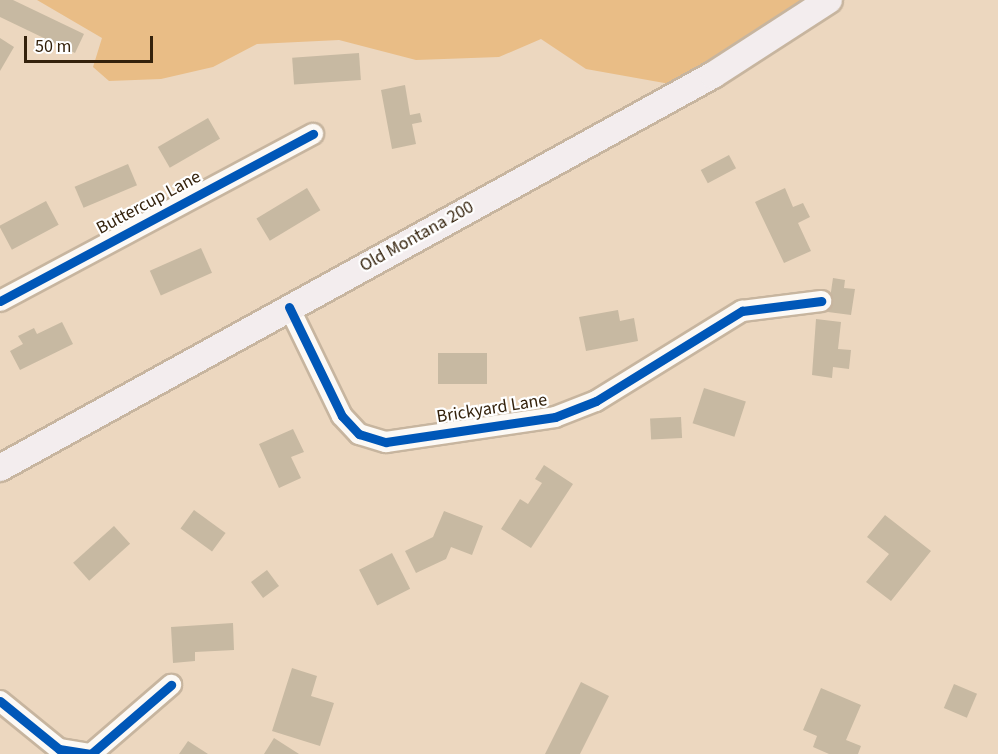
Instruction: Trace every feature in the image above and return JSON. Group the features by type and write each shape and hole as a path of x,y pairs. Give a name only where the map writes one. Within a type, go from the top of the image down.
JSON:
{"main road":[{"name":"Old Montana 200","path":"0,468 713,75 829,0"}],"street":[{"name":"Buttercup Lane","path":"0,301 313,134"},
{"name":"Brickyard Lane","path":"289,307 342,416 359,434 386,442 555,417 596,401 742,311 821,301"},
{"path":"0,701 58,749 91,754 171,685"}],"shaded area":[{"path":"37,0 806,0 670,84 586,69 541,39 499,57 416,60 339,40 257,44 213,67 161,79 109,81 93,67 102,38"}],"building":[{"path":"0,0 13,0 84,34 75,53 0,17"},
{"path":"0,38 14,47 0,71"},
{"path":"359,53 361,80 294,85 292,58"},
{"path":"405,85 410,115 420,113 422,122 412,124 416,144 392,149 381,90"},
{"path":"208,118 220,139 170,168 158,147"},
{"path":"729,155 736,168 708,183 701,170"},
{"path":"128,164 137,185 84,208 75,187"},
{"path":"307,188 320,210 270,241 256,218"},
{"path":"785,188 793,207 803,203 810,217 798,223 811,251 784,263 755,202"},
{"path":"46,201 59,225 12,250 0,225"},
{"path":"201,248 212,273 161,295 150,271"},
{"path":"833,278 845,280 844,288 855,289 851,315 828,312"},
{"path":"618,310 620,321 634,318 638,341 586,351 579,317"},
{"path":"816,319 841,322 838,349 851,350 849,369 833,367 832,378 812,375"},
{"path":"62,322 73,344 20,370 10,351 23,344 18,336 34,328 37,334"},
{"path":"438,353 487,353 487,384 438,384"},
{"path":"704,388 746,402 734,437 693,423"},
{"path":"681,417 682,438 651,440 650,419"},
{"path":"293,429 304,452 291,457 301,478 279,488 259,444"},
{"path":"544,465 573,484 531,548 501,529 520,499 528,504 542,483 535,479"},
{"path":"194,510 226,533 212,552 180,529"},
{"path":"444,511 483,526 472,555 451,547 446,559 416,573 405,551 433,537"},
{"path":"885,515 931,551 891,601 866,582 889,554 867,537"},
{"path":"114,526 130,544 89,581 73,563"},
{"path":"392,553 410,589 377,605 359,570"},
{"path":"267,570 279,586 263,598 251,582"},
{"path":"233,623 234,650 195,652 195,661 173,663 171,627"},
{"path":"292,668 317,676 311,696 334,703 320,746 272,731"},
{"path":"581,682 609,696 580,754 545,754"},
{"path":"954,684 977,694 967,718 944,708"},
{"path":"821,688 861,705 846,740 861,746 858,754 829,754 813,747 817,736 803,730"},
{"path":"274,738 299,754 264,754"},
{"path":"188,741 208,754 179,754"}],"cycle path":[{"path":"0,301 313,134"},
{"path":"289,307 342,416 359,434 386,442 555,417 596,401 742,311 821,301"},
{"path":"0,701 59,749 91,754 171,685"}]}
